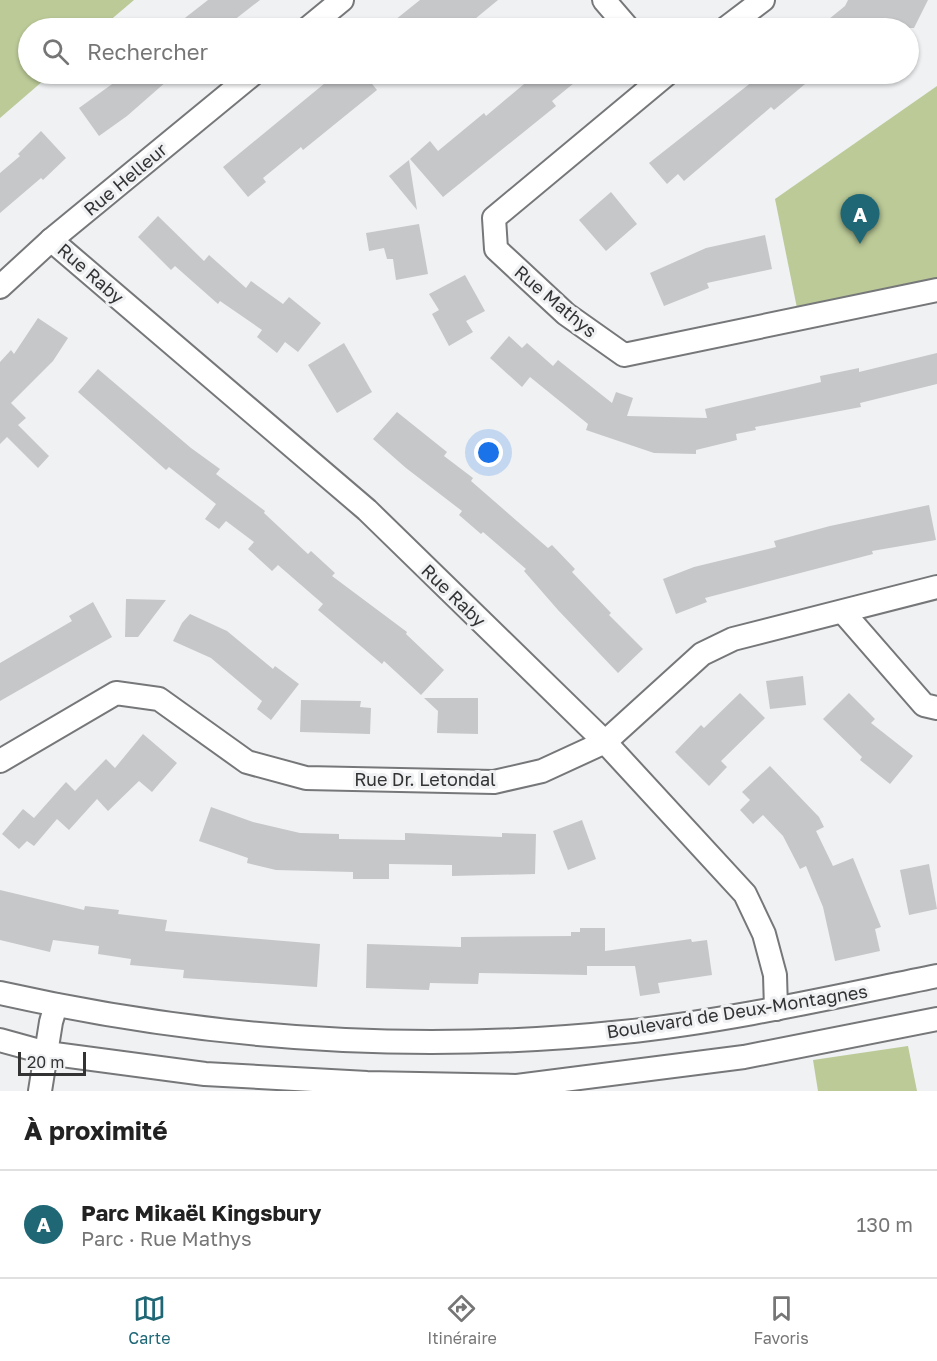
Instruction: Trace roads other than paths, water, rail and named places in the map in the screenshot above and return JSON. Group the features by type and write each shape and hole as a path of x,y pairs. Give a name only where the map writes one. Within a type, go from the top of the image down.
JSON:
{"street":[{"path":"320,18 342,0"},
{"path":"604,0 619,18"},
{"path":"739,18 763,0"},
{"name":"Rue Helleur","path":"0,287 51,240 241,84"},
{"name":"Rue Mathys","path":"654,84 494,218 496,249 566,314 624,355 937,290"},
{"name":"Rue Raby","path":"51,240 367,510 604,742 745,894 764,934 775,975 776,1009"},
{"name":"Rue Dr. Letondal","path":"0,760 116,693 159,699 247,762 306,778 494,782 542,771 604,742 702,654 734,639 937,587"},
{"path":"843,612 924,705 937,708"},
{"name":"Boulevard de Deux-Montagnes","path":"0,993 56,1005 210,1031 343,1041 501,1041 625,1032 776,1009 937,976"},
{"path":"40,1091 56,1005"},
{"path":"0,1040 46,1053 205,1074 367,1083 517,1086 744,1057 937,1019"}],"place":[{"name":"Parc Mikaël Kingsbury","path":"860,244"}]}
